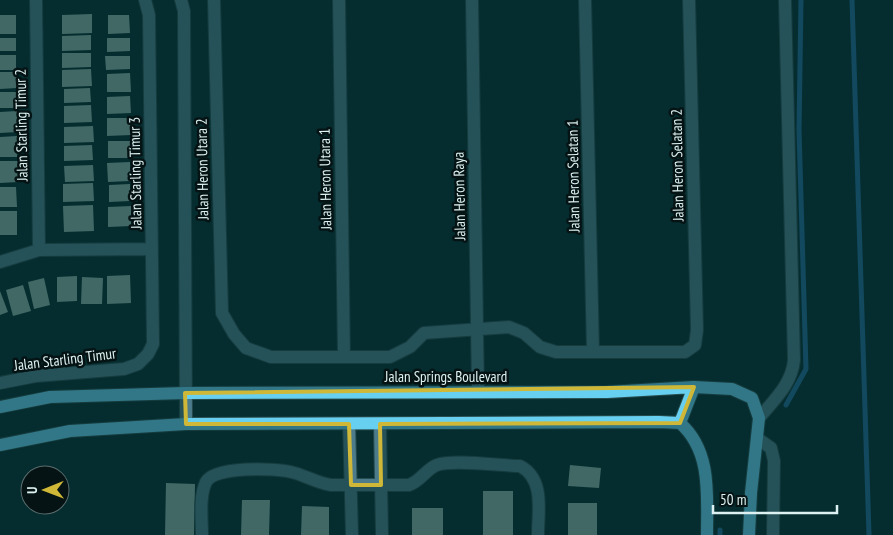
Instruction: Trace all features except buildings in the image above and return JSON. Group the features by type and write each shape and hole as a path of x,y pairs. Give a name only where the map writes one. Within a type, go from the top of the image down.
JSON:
{"main road":[{"name":"Jalan Springs Boulevard","path":"0,407 50,397 185,394 607,392 694,387 732,389 740,392 752,398 759,418"},
{"path":"680,423 694,387"},
{"path":"749,535 751,493 759,418"},
{"path":"0,445 70,430 186,424 680,423 697,443 703,458 706,477 707,535"}],"street":[{"name":"Jalan Starling Timur 2","path":"36,0 39,250"},
{"path":"181,0 184,11 186,424"},
{"name":"Jalan Heron Utara 2","path":"214,0 222,313 234,334 246,348 271,357 390,357 410,346 424,333 509,327 524,333 540,347 556,352 684,352 695,345 697,330"},
{"name":"Jalan Heron Utara 1","path":"339,0 344,357"},
{"name":"Jalan Heron Raya","path":"472,0 478,392"},
{"name":"Jalan Heron Selatan 1","path":"585,0 593,352"},
{"name":"Jalan Heron Selatan 2","path":"690,0 697,330"},
{"path":"759,418 788,383 793,372 794,360 785,0"},
{"name":"Jalan Starling Timur 3","path":"145,1 149,14 153,344"},
{"path":"0,262 39,250 152,249"},
{"name":"Jalan Starling Timur","path":"0,383 36,376 124,368 138,364 148,354 153,344"},
{"path":"350,424 352,535"},
{"path":"380,424 382,535"},
{"path":"757,438 771,448 774,461 774,535"},
{"path":"202,535 203,492 207,480 215,473 275,469 293,472 319,483 408,485 416,483 434,467 446,463 520,466 534,478 538,490 538,535"}],"highlighted area":[{"path":"694,387 680,423 380,424 381,485 351,485 349,424 186,424 185,393"}],"waterway":[{"path":"786,405 806,369 799,130 801,0"},
{"path":"852,0 869,535"},
{"path":"720,530 720,535"}]}
